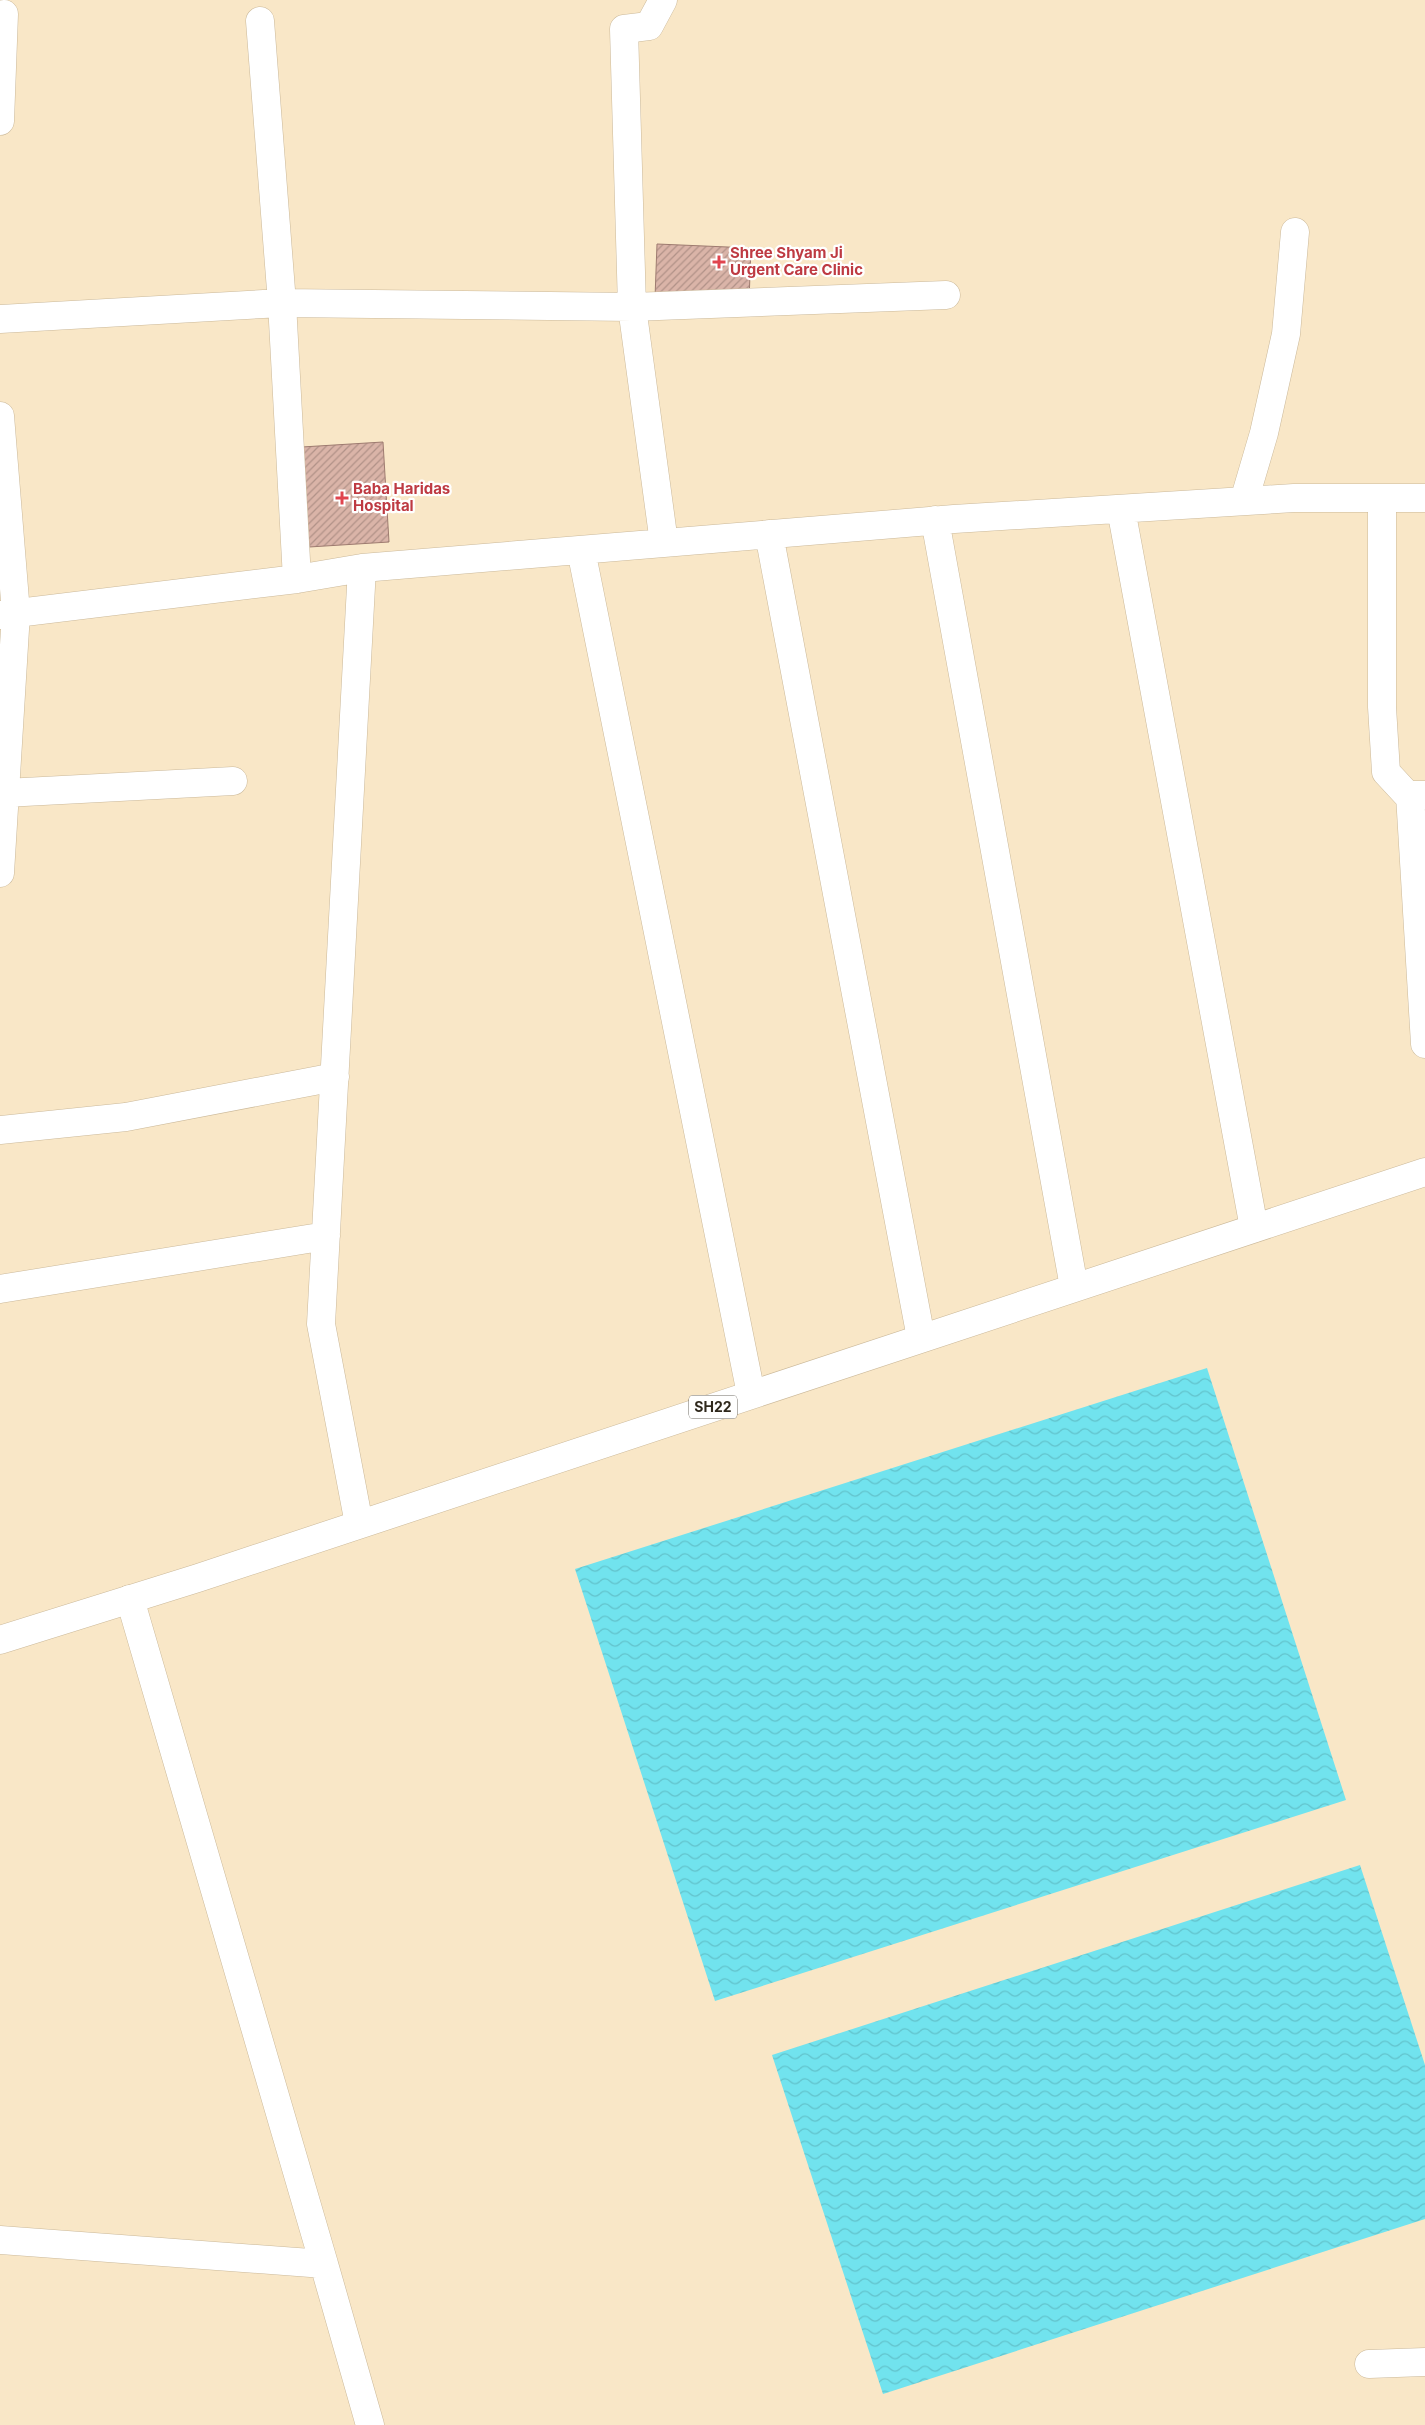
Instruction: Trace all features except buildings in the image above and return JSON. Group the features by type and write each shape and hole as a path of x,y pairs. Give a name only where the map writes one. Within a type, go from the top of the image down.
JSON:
{"street":[{"path":"663,0 649,26 624,29 632,307 664,543"},
{"path":"0,121 4,14"},
{"path":"260,21 282,303 298,579"},
{"path":"1244,501 1264,432 1286,334 1294,232"},
{"path":"0,319 282,303 632,307 946,295"},
{"path":"0,416 8,614 5,793 0,873"},
{"path":"8,614 298,579 362,568 934,520 1294,498 1425,498"},
{"path":"1382,498 1382,707 1386,772 1418,797 1425,1044"},
{"path":"1120,509 1254,1228"},
{"path":"934,520 1074,1287"},
{"path":"769,534 921,1338"},
{"path":"581,550 751,1394"},
{"path":"359,1524 321,1324 362,568"},
{"path":"5,793 233,781"},
{"path":"0,1130 126,1117 335,1077"},
{"name":"SH22","path":"0,1640 359,1524 1425,1172"},
{"path":"0,1288 326,1236"},
{"path":"130,1599 370,2425"},
{"path":"0,2240 324,2264"},
{"path":"1369,2364 1425,2362"}],"water":[{"path":"1207,1368 1346,1800 715,2001 575,1569"},
{"path":"1360,1865 1425,2065 1425,2219 883,2394 772,2055"}],"place":[{"name":"Shree Shyam Ji Urgent Care Clinic","path":"719,262"},
{"name":"Baba Haridas Hospital","path":"342,498"}]}
